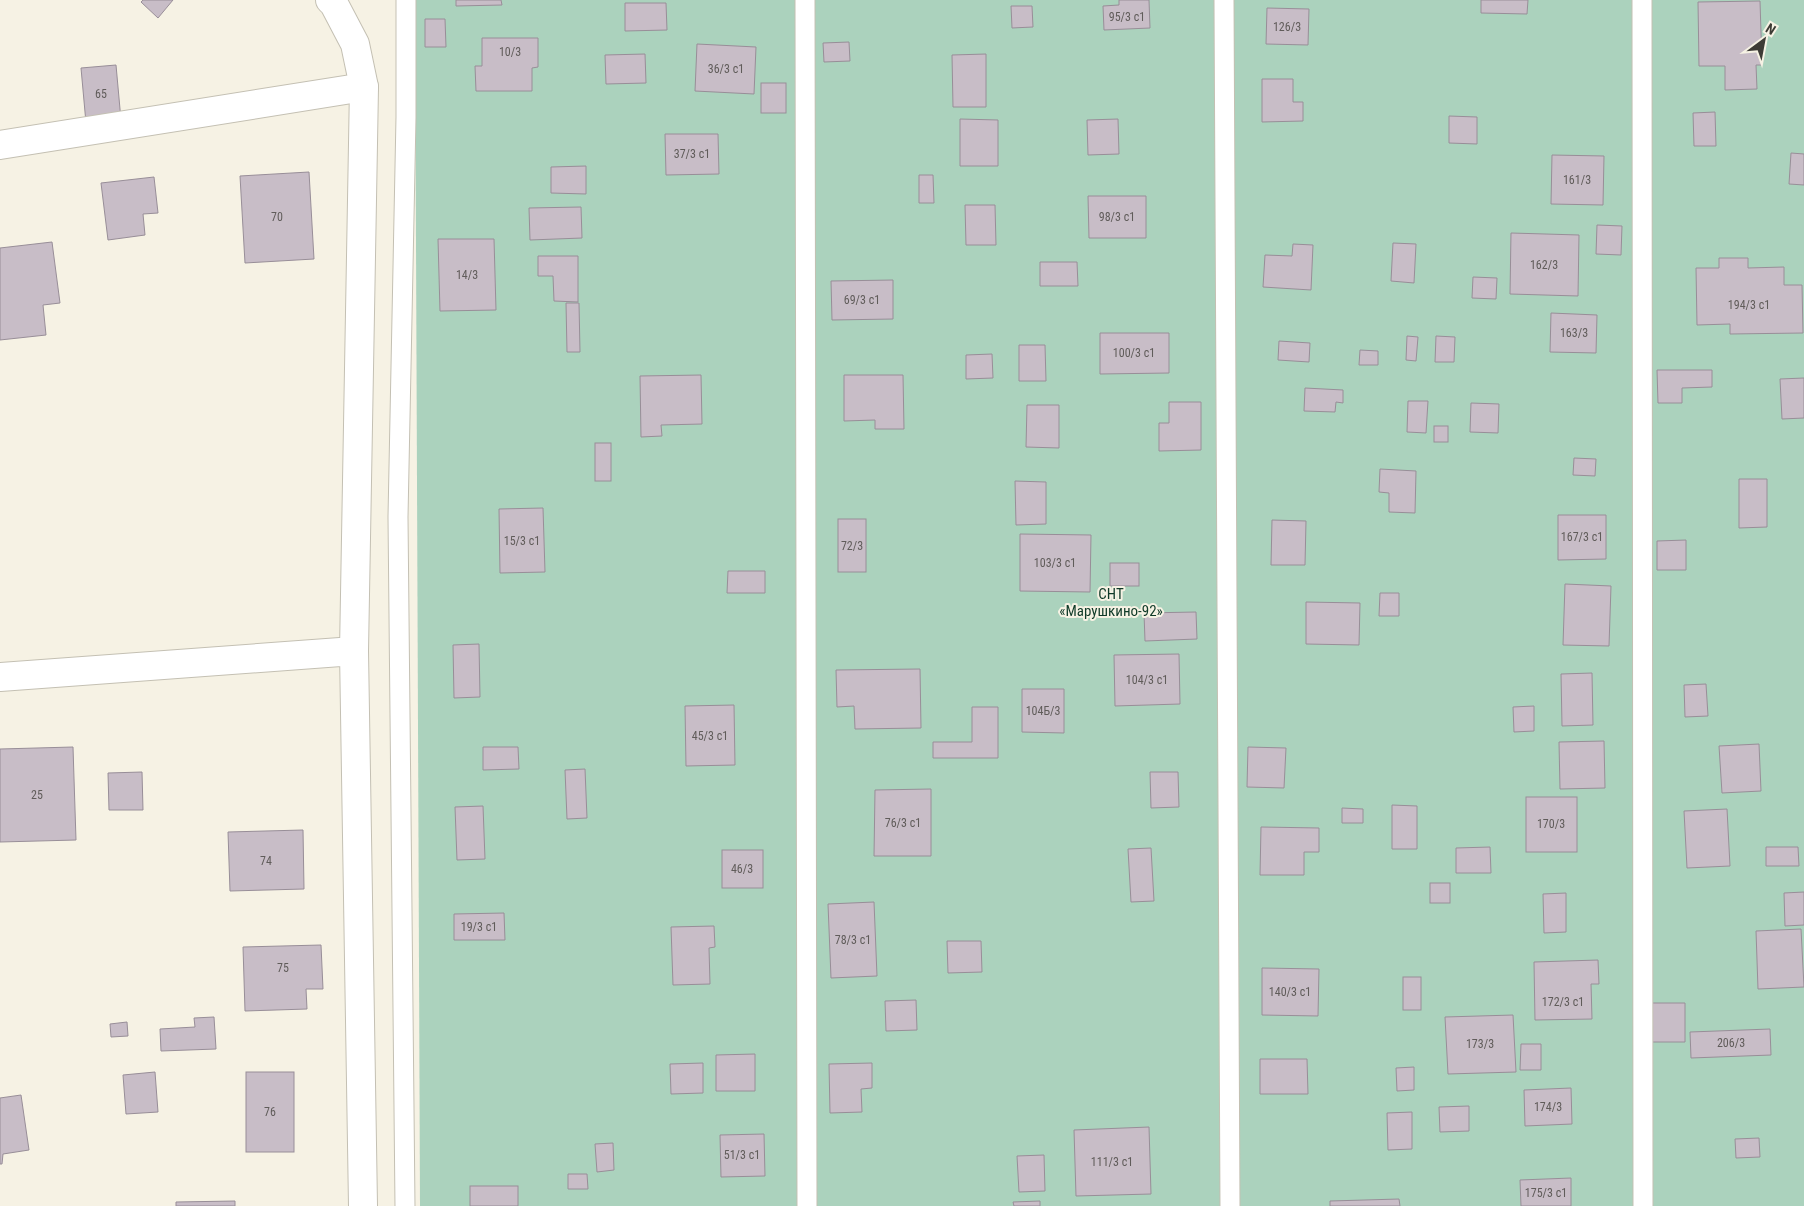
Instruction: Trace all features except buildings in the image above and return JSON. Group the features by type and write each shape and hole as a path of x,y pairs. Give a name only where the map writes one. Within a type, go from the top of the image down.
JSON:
{"street":[{"path":"330,0 334,4 355,44 364,87 354,651 363,1206"},
{"path":"0,145 364,87"},
{"path":"0,677 354,651"}],"lane":[{"path":"405,1206 398,517 406,117 406,0"},
{"path":"805,0 807,1206"},
{"path":"1224,0 1230,1206"},
{"path":"1642,0 1643,1206"}],"green space":[{"name":"СНТ «Марушкино-92»","path":"415,0 1804,0 1804,1206 420,1206"}]}
